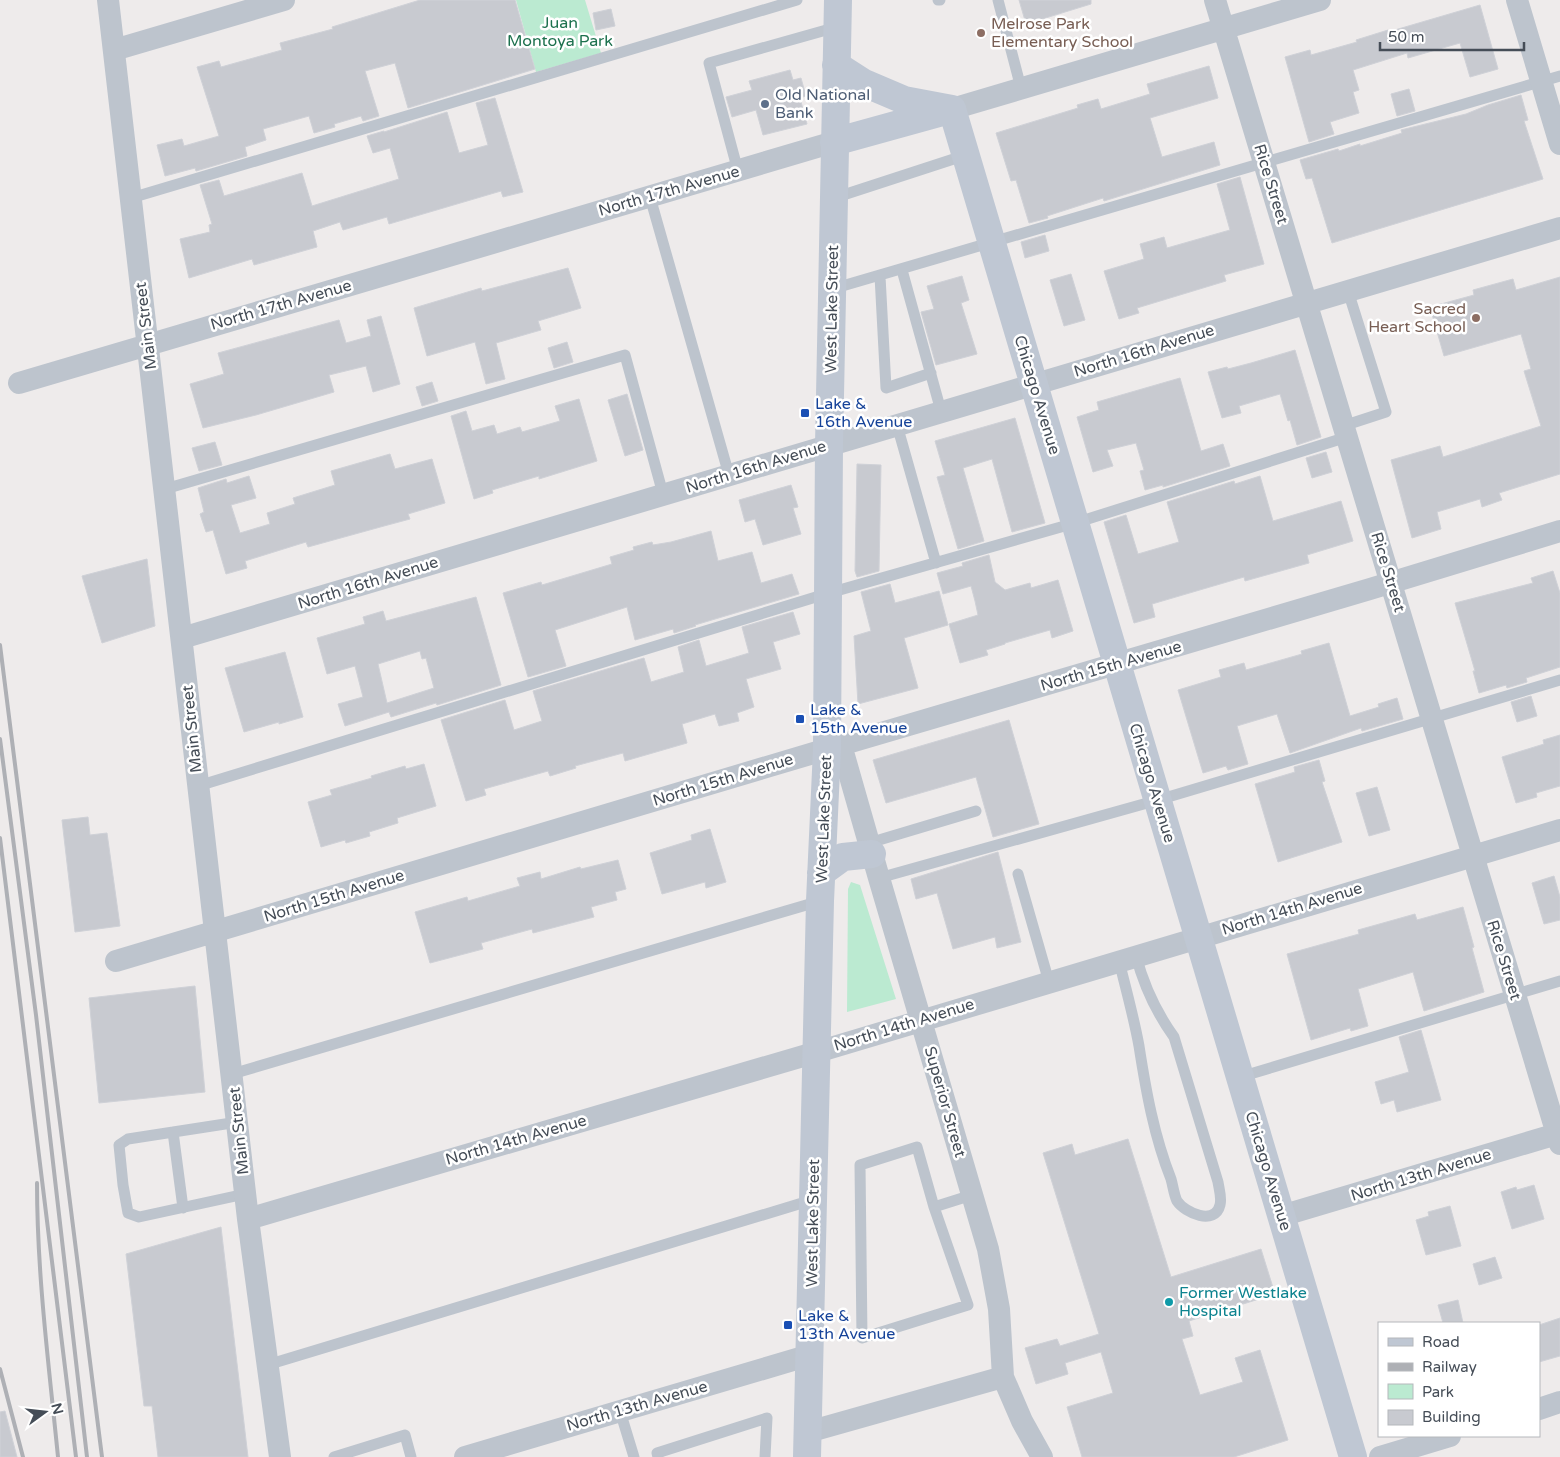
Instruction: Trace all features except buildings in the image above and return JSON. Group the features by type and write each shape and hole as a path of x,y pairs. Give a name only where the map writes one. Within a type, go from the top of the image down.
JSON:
{"main road":[{"name":"West Lake Street","path":"807,1445 820,901 834,747 829,592 829,445 838,0"},
{"path":"836,65 864,83 904,100 952,109"},
{"name":"North 17th Avenue","path":"834,142 952,109"},
{"name":"Chicago Avenue","path":"952,109 1353,1457"},
{"path":"822,873 843,857 873,858"}],"street":[{"name":"Main Street","path":"108,0 248,1219 280,1457"},
{"path":"114,50 284,0"},
{"name":"Rice Street","path":"1215,0 1559,1137"},
{"name":"North 17th Avenue","path":"952,109 1320,0"},
{"path":"1517,0 1551,79 1560,144"},
{"name":"North 17th Avenue","path":"19,383 834,142"},
{"name":"North 16th Avenue","path":"182,638 1560,228"},
{"name":"North 15th Avenue","path":"116,961 1391,583 1560,531"},
{"name":"Superior Street","path":"834,747 873,858 988,1250 999,1309 1003,1377 1022,1421 1042,1457"},
{"name":"North 14th Avenue","path":"248,1219 817,1052 1560,830"},
{"name":"North 13th Avenue","path":"1281,1216 1559,1137"},
{"name":"North 13th Avenue","path":"465,1457 810,1355"},
{"path":"807,1445 1003,1377"},
{"path":"1540,1409 1560,1402"},
{"path":"1380,1457 1447,1437"}],"lane":[{"path":"131,198 797,0"},
{"path":"998,0 1021,88"},
{"path":"738,171 708,63 837,27"},
{"path":"832,289 1551,79"},
{"path":"834,198 966,155"},
{"path":"650,197 729,475"},
{"path":"902,270 942,411"},
{"path":"880,276 886,388 931,373"},
{"path":"198,786 829,592 1075,523 1345,431 1386,412 1348,291"},
{"path":"165,489 625,355 663,494"},
{"path":"897,425 936,563"},
{"path":"873,858 1158,800 1560,680"},
{"path":"873,858 976,811"},
{"path":"1018,874 1048,982"},
{"path":"232,1074 820,901"},
{"path":"1128,958 1142,979 1160,1017 1174,1037 1218,1182 1221,1198 1220,1207 1212,1215 1203,1216 1190,1213 1178,1201 1163,1160 1146,1093 1128,958"},
{"path":"1240,1077 1560,981"},
{"path":"238,1122 128,1139 119,1145 123,1185 128,1213 139,1217 246,1194"},
{"path":"174,1132 183,1208"},
{"path":"917,1147 934,1207 968,1305 862,1338 860,1165 917,1147"},
{"path":"934,1207 972,1195"},
{"path":"267,1365 812,1200"},
{"path":"620,1411 634,1457"},
{"path":"658,1457 657,1453 766,1418 765,1457"},
{"path":"334,1457 405,1435 411,1457"}],"green space":[{"name":"Juan Montoya Park","path":"516,0 585,0 601,53 536,72"},
{"path":"851,882 860,885 896,999 847,1012 848,889"}],"railway":[{"path":"0,645 102,1457"},
{"path":"0,739 36,1015 87,1457"},
{"path":"0,838 76,1457"},
{"path":"37,1183 41,1286 58,1457"},
{"path":"0,1369 23,1457"}],"place":[{"name":"Melrose Park Elementary School","path":"981,33"},
{"name":"Old National Bank","path":"765,104"},
{"name":"Sacred Heart School","path":"1476,318"},
{"name":"Lake & 16th Avenue","path":"805,413"},
{"name":"Lake & 15th Avenue","path":"800,719"},
{"name":"Former Westlake Hospital","path":"1169,1302"},
{"name":"Lake & 13th Avenue","path":"788,1325"}]}
